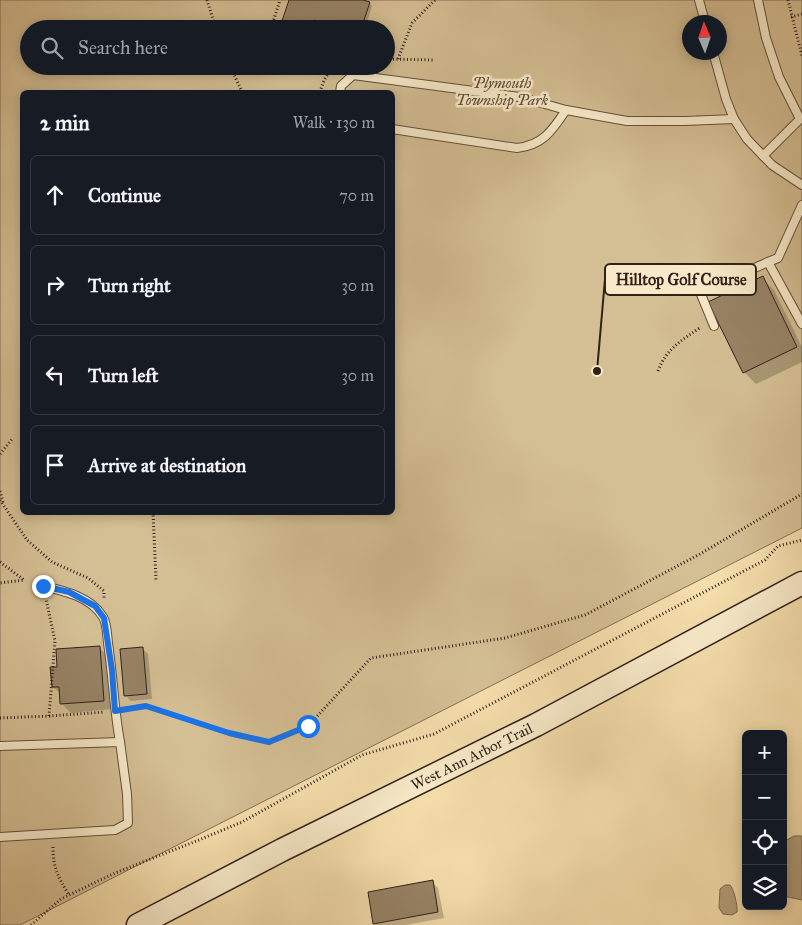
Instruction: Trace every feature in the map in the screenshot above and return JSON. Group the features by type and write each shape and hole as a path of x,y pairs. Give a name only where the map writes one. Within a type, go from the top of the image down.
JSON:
{"street":[{"name":"West Ann Arbor Trail","path":"138,925 282,850 536,725 802,582"}],"lane":[{"path":"699,0 703,15"},
{"path":"758,0 766,38 779,77 800,119 763,156"},
{"path":"715,60 726,99 734,118 747,139 772,165 802,185"},
{"path":"340,90 341,86 353,75 520,97 566,110 627,121 685,121 734,118"},
{"path":"395,129 517,148 531,146 551,132 566,110"},
{"path":"713,323 700,292 778,258 802,205"},
{"path":"768,262 802,324"},
{"path":"0,837 115,830 128,823 127,794 104,618 95,606 69,592 43,586"},
{"path":"0,746 120,742"}],"path":[{"path":"207,0 213,20"},
{"path":"273,20 280,0"},
{"path":"434,60 398,59 412,23 435,0"},
{"path":"788,0 802,56"},
{"path":"791,17 802,14"},
{"path":"234,75 241,90"},
{"path":"321,90 327,75"},
{"path":"658,371 663,358 681,341 713,323"},
{"path":"0,454 13,438"},
{"path":"0,491 4,505"},
{"path":"0,718 115,711 146,706 229,733 269,742 308,726 371,658 505,638 585,615 700,554 802,494"},
{"path":"0,500 27,540 46,557 52,562 88,578 104,591 104,618"},
{"path":"153,515 156,580"},
{"path":"31,925 68,895 115,873 242,822 362,755 434,734 765,560 778,546 802,540"},
{"path":"0,562 24,580 0,582"},
{"path":"43,586 55,641 49,716"},
{"path":"54,834 56,875 68,895"}],"green space":[{"name":"Plymouth Township Park","path":"0,0 802,0 802,528 20,925 0,925"}],"shaded area":[{"path":"794,836 802,836 802,900 787,897 787,840"},
{"path":"725,885 730,885 733,890 737,906 737,912 732,915 723,914 719,908 720,889"}],"building":[{"path":"289,0 363,0 370,2 364,20 282,20"},
{"path":"763,276 797,347 743,373 708,302"},
{"path":"100,646 104,701 60,704 59,687 52,687 50,667 57,667 56,649"},
{"path":"143,647 147,694 124,696 120,649"},
{"path":"433,880 438,912 373,924 368,892"}],"place":[{"name":"Hilltop Golf Course","path":"597,371"}],"route":[{"path":"43,586 69,592 95,606 104,618 112,670 115,711 146,706 229,733 269,742 308,726"}]}
